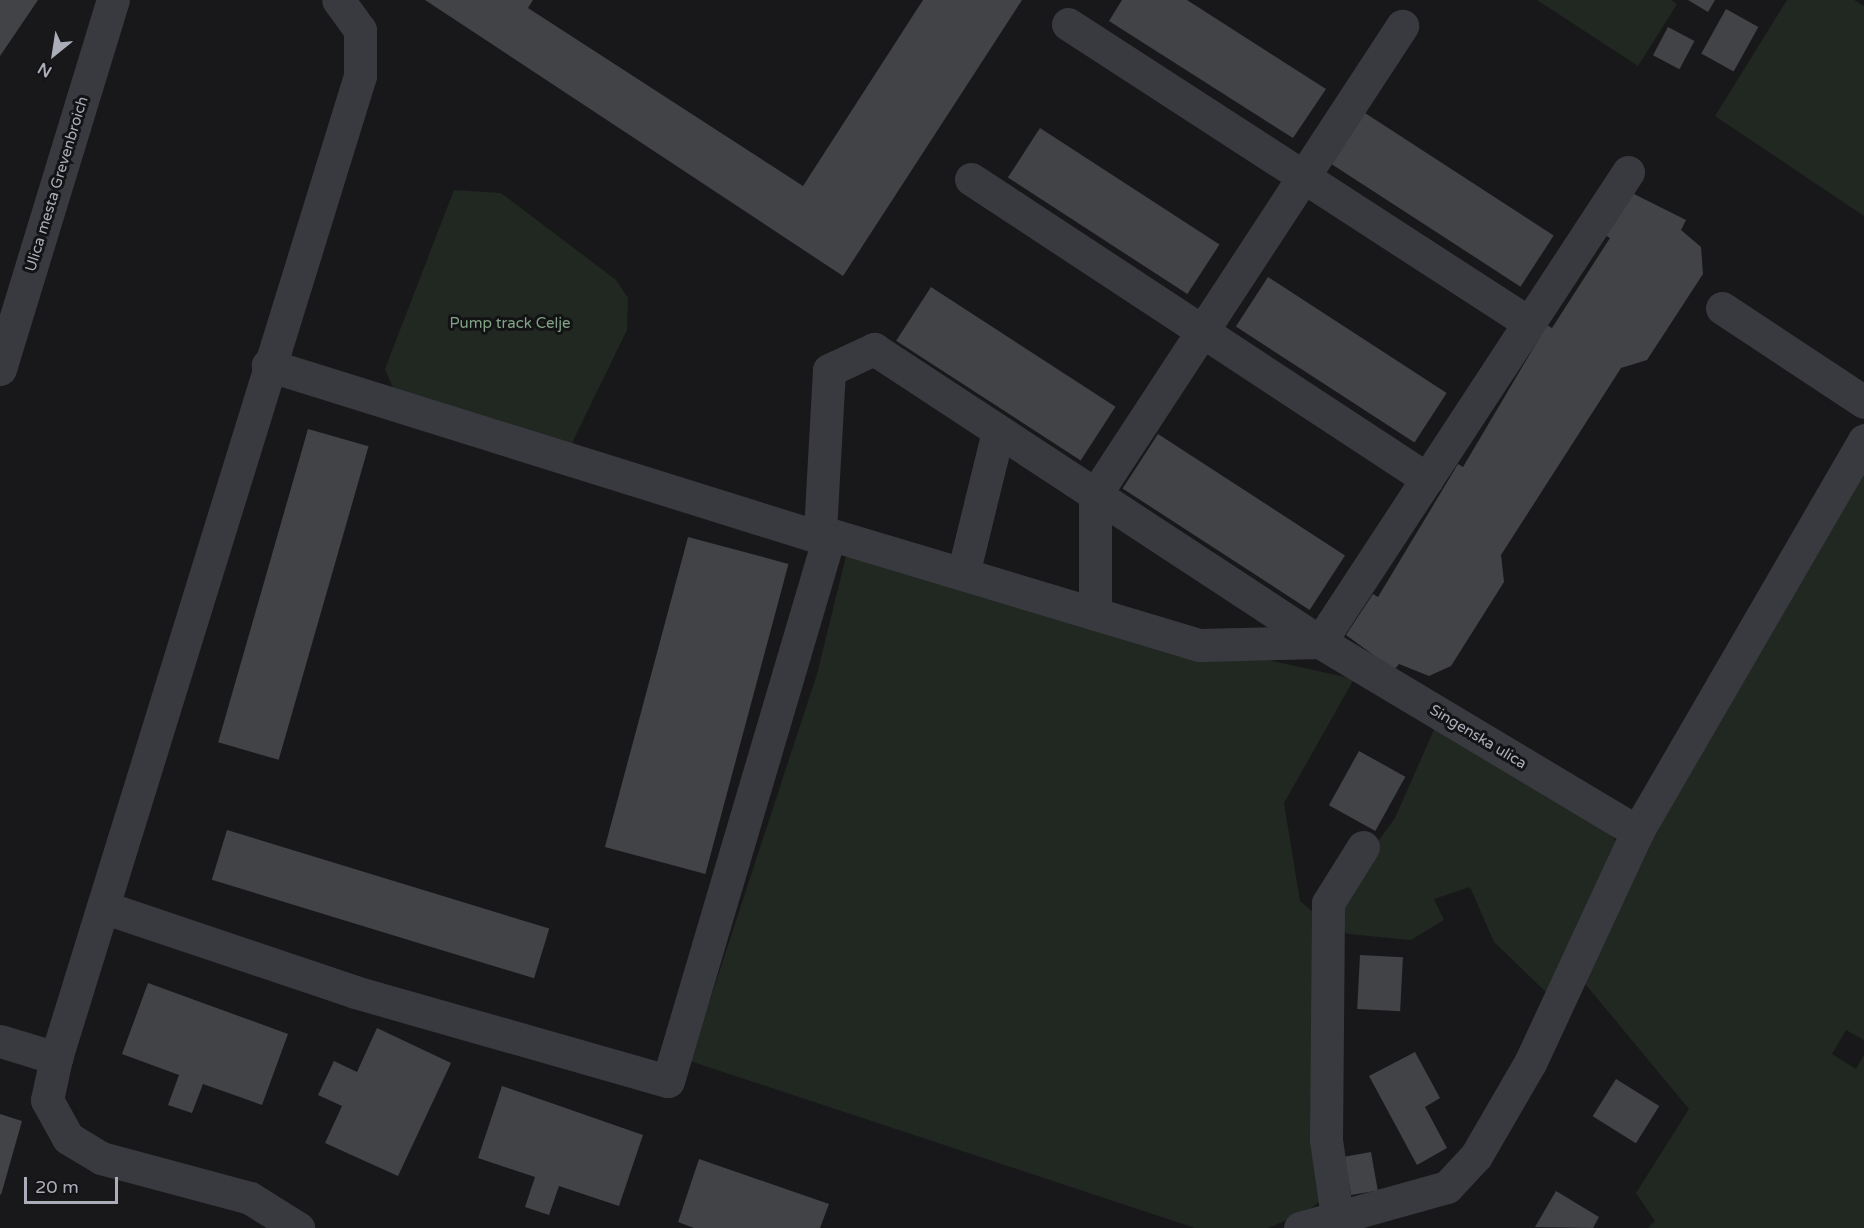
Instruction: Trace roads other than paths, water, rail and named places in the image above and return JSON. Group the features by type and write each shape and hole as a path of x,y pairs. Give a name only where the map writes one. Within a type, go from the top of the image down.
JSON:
{"street":[{"name":"Ulica mesta Grevenbroich","path":"0,369 113,0"},
{"path":"298,1228 250,1198 101,1158 68,1138 47,1100 56,1058 268,365 360,76 360,30 338,0"},
{"path":"1068,24 1529,323"},
{"path":"1095,614 1095,495 1301,176 1402,26"},
{"path":"998,431 963,574 1199,645 1320,642 1628,172"},
{"path":"971,179 1427,479"},
{"path":"1722,308 1864,402"},
{"name":"Singenska ulica","path":"963,574 820,531 829,370 873,349 1320,642 1637,832"},
{"path":"103,908 355,992 668,1081 828,540 268,365"},
{"path":"1300,1228 1337,1216 1377,1218 1447,1187 1476,1156 1530,1063 1637,832 1864,440"},
{"path":"1337,1216 1326,1140 1328,903 1363,847"},
{"path":"0,1041 56,1058"}],"park label":[{"name":"Pump track Celje","path":"510,324"}]}
